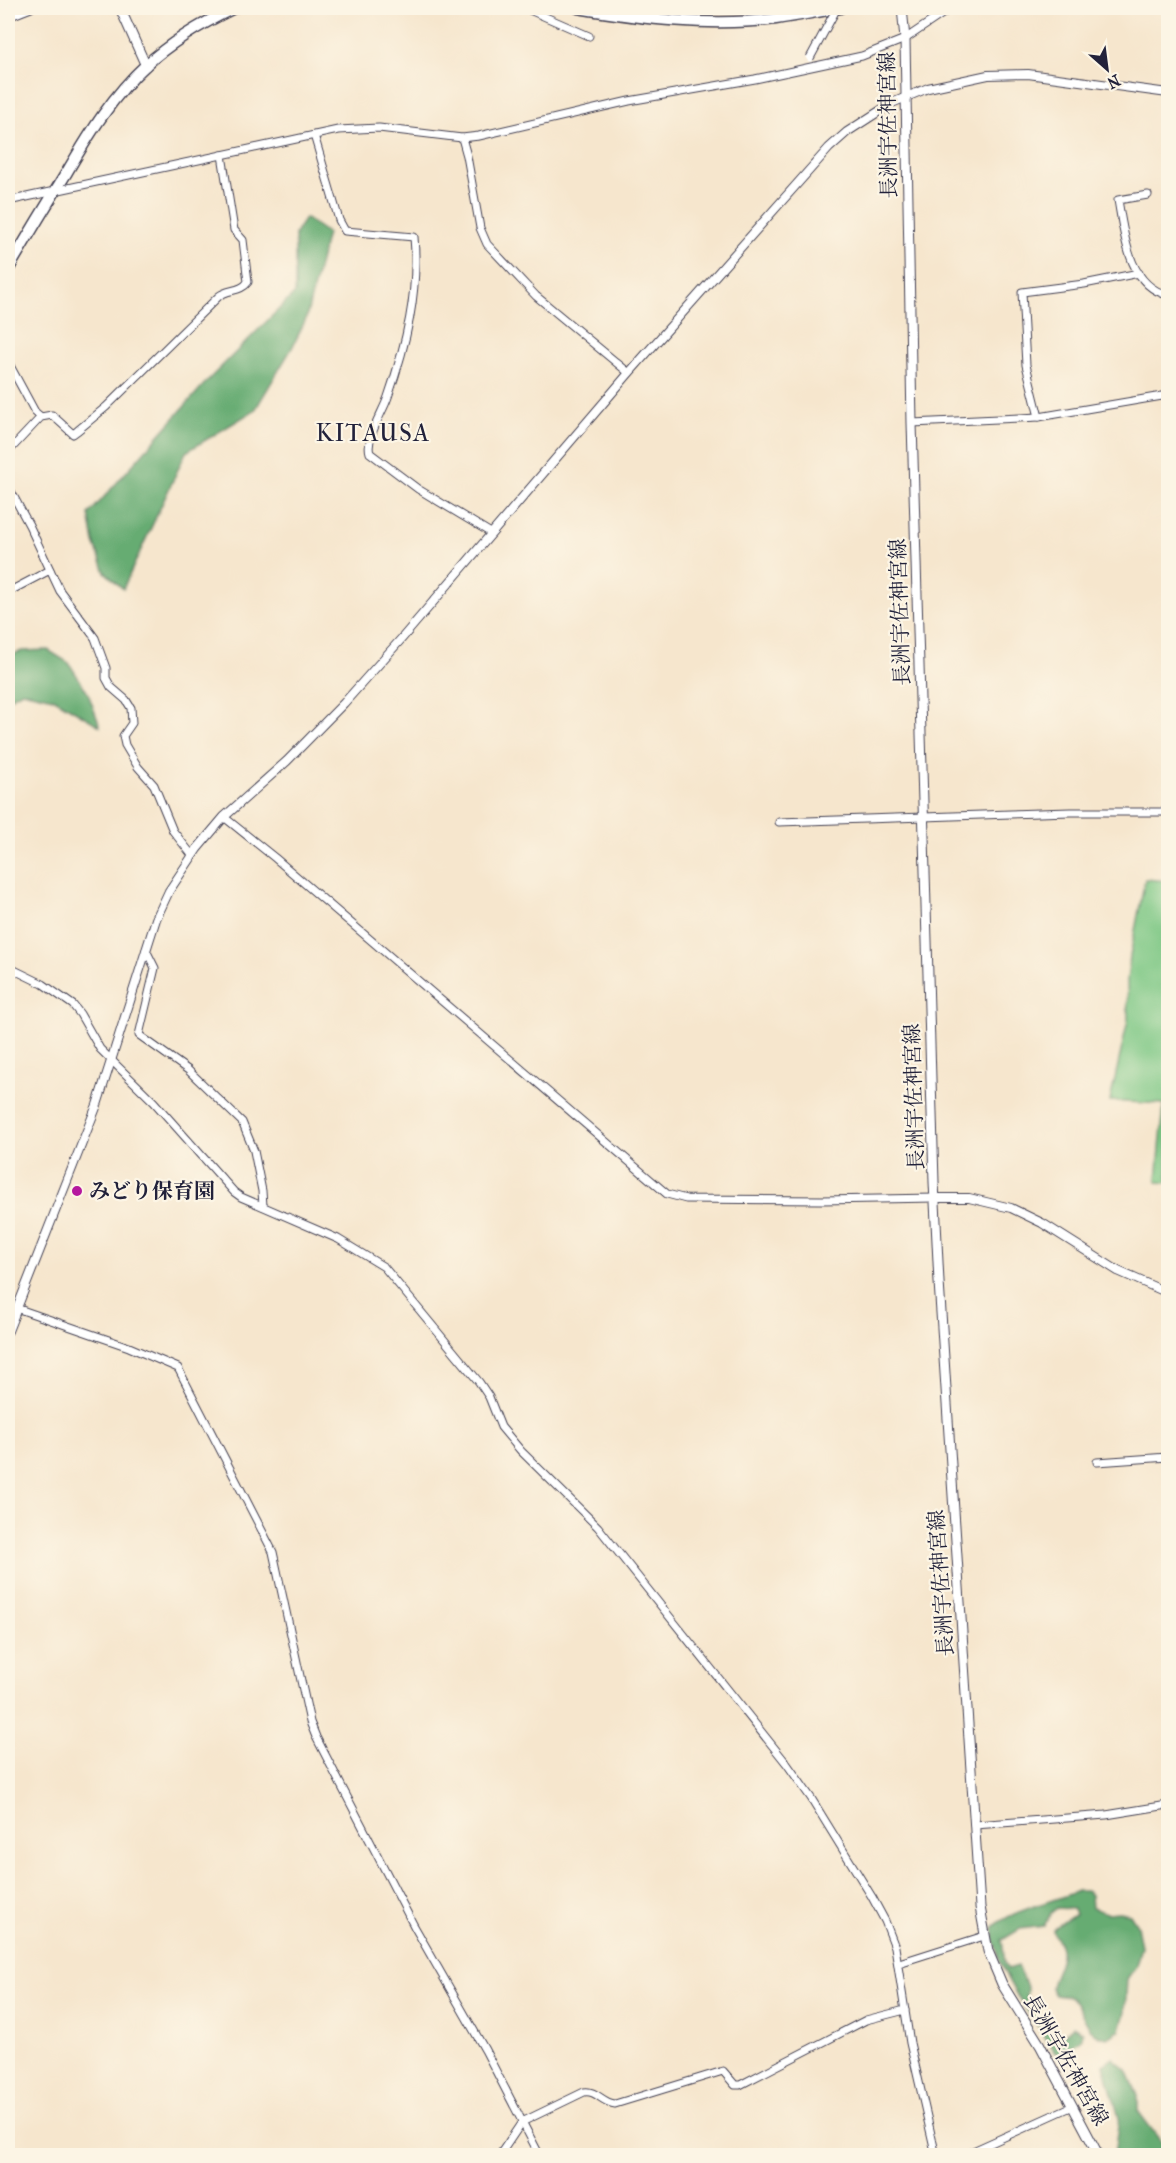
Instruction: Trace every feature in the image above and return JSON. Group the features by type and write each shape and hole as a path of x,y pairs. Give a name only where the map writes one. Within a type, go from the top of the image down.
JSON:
{"highway":[{"path":"8,270 107,108 146,66 184,36 234,8"},
{"path":"578,8 672,22 693,22 775,19 838,8"}],"main road":[{"path":"120,8 146,66"},
{"name":"長洲宇佐神宮線","path":"902,8 905,39 912,423 935,1198 940,1306 980,1907 984,1936 991,1960 1002,1984 1040,2045 1100,2156"}],"street":[{"path":"8,17 31,8"},
{"path":"525,8 589,36"},
{"path":"804,68 838,8"},
{"path":"8,201 355,128 379,128 462,138 630,101 862,56 905,39 951,8"},
{"path":"8,1331 79,1153 112,1062 146,950 164,901 192,855 224,817 309,740 396,645 629,373 829,148 869,117 905,97 947,83 1007,74 1049,76 1168,93"},
{"path":"314,135 336,210 345,231 414,237 416,277 408,325 388,399 368,445 369,453 418,489 491,533"},
{"path":"462,138 480,228 487,244 536,296 629,373"},
{"path":"8,452 41,417 52,415 73,434 106,407 219,296 225,291 242,288 248,282 243,240 234,230 222,155"},
{"path":"1148,195 1118,200 1125,242 1138,273 1154,289 1168,295"},
{"path":"1039,417 1026,365 1022,292 1084,284 1138,273"},
{"path":"8,362 35,412 41,417"},
{"path":"912,423 1039,417 1168,395"},
{"path":"8,486 60,591 95,638 106,668 106,678 111,687 126,700 131,708 132,723 123,736 125,745 138,767 154,784 172,831 192,855"},
{"path":"8,592 50,570"},
{"path":"779,822 1070,812 1168,812"},
{"path":"224,817 275,858 667,1194 686,1199 969,1198 1011,1208 1042,1223 1118,1271 1168,1293"},
{"path":"146,950 155,968 139,1035 205,1084 242,1122 254,1151 263,1206"},
{"path":"8,967 43,984 73,1005 100,1049 159,1107 229,1187 241,1197 351,1246 384,1267 479,1382 489,1398 501,1427 521,1451 597,1527 787,1764 817,1808 881,1913 890,1933 898,1963 917,2078 936,2156"},
{"path":"16,1308 129,1347 178,1368 273,1552 310,1722 316,1737 414,1926 540,2156"},
{"path":"1097,1462 1168,1455"},
{"path":"975,1826 1099,1816 1168,1805"},
{"path":"898,1963 984,1936"},
{"path":"499,2156 522,2122 587,2091 594,2093 607,2103 615,2104 723,2071 735,2085 740,2085 866,2020 905,2010"},
{"path":"962,2156 1073,2106"}],"green space":[{"path":"305,218 327,233 306,319 292,348 255,410 186,452 123,589 105,572 94,542 89,514 207,381 295,293 295,234"},
{"path":"48,650 69,663 88,693 100,726 53,698 22,691 8,699 8,656 22,651"},
{"path":"1145,879 1168,881 1168,1183 1157,1182 1164,1104 1110,1101 1128,1020 1127,980"},
{"path":"1077,1891 1086,1891 1091,1895 1092,1908 1107,1913 1130,1914 1137,1925 1141,1946 1136,1966 1127,1979 1125,2012 1120,2030 1108,2038 1092,2031 1074,2000 1055,1995 1051,1988 1061,1954 1053,1930 1075,1914 1073,1909 1057,1908 1051,1913 1044,1926 1020,1929 1002,1940 1005,1963 1008,1969 1018,1966 1027,1987 1026,1999 1031,2008 1059,2039 1073,2026 1083,2032 1081,2040 1055,2053 1009,1982 998,1956 993,1928 1020,1911"},
{"path":"1113,2058 1127,2070 1138,2096 1138,2111 1168,2151 1168,2155 1114,2155 1119,2118 1104,2065"}],"place":[{"name":"みどり保育園","path":"77,1191"}],"district":[{"name":"KITAUSA","path":"373,433"}]}
